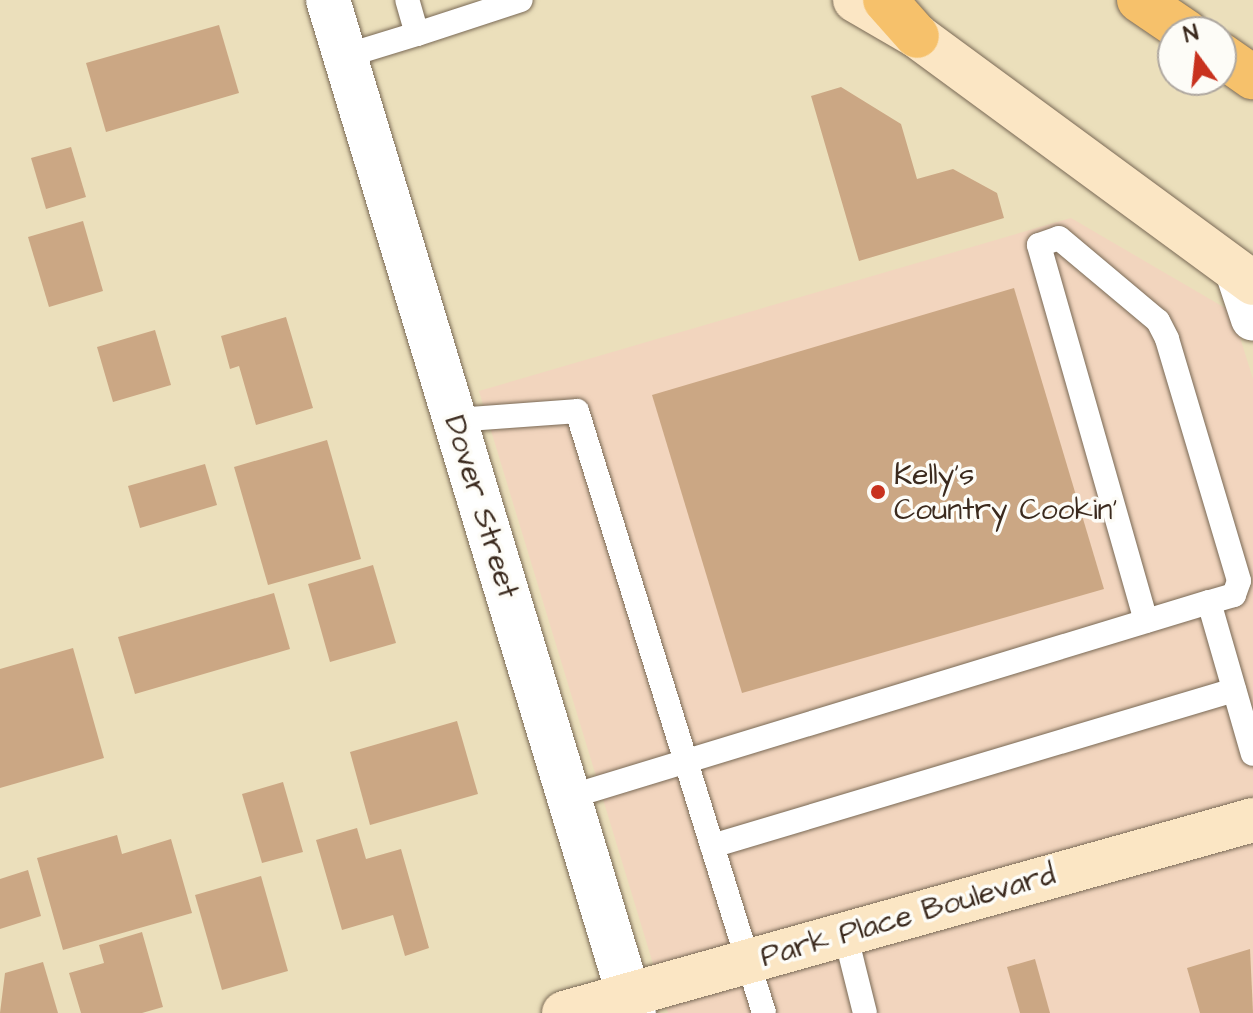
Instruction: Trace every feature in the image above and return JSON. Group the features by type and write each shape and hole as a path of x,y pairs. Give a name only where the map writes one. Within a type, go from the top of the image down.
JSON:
{"highway":[{"path":"885,0 917,36"},
{"path":"1139,0 1162,16"}],"main road":[{"path":"855,0 917,36 1245,278"},
{"name":"Park Place Boulevard","path":"564,1013 631,1003 748,960 1253,820"}],"street":[{"name":"Dover Street","path":"328,0 631,1003"},
{"path":"1245,278 1253,319"}],"lane":[{"path":"407,0 417,34"},
{"path":"345,56 521,0"},
{"path":"569,797 1234,595 1239,581 1167,339 1158,321 1059,238 1039,245 1146,621"},
{"path":"455,420 577,411 764,1013"},
{"path":"1209,602 1253,754"},
{"path":"712,846 1234,690"},
{"path":"845,933 865,1013"}],"shaded area":[{"path":"1071,218 1232,312 1253,379 1253,1013 668,1013 479,391"}],"building":[{"path":"219,25 239,93 106,132 86,63"},
{"path":"841,87 901,124 917,179 953,169 997,193 1004,218 859,261 811,96"},
{"path":"71,147 86,197 46,209 31,158"},
{"path":"83,221 103,291 49,307 28,237"},
{"name":"Kelly's Country Cookin'","path":"1014,288 1104,589 742,693 652,395"},
{"path":"286,317 313,408 256,425 239,366 230,369 221,336"},
{"path":"155,330 171,385 113,402 97,347"},
{"path":"327,440 361,559 268,585 234,467"},
{"path":"205,464 217,505 140,528 128,486"},
{"path":"373,565 396,643 330,662 308,584"},
{"path":"274,593 290,649 135,694 118,637"},
{"path":"73,648 104,758 0,788 0,669"},
{"path":"457,721 478,794 370,825 350,752"},
{"path":"283,782 303,852 262,863 242,794"},
{"path":"357,828 366,859 401,849 429,948 405,956 393,915 342,930 316,840"},
{"path":"117,835 122,854 171,839 192,913 63,950 37,858"},
{"path":"28,870 41,916 0,929 0,879"},
{"path":"261,876 288,971 222,990 195,895"},
{"path":"142,932 163,1007 142,1013 81,1013 69,973 104,963 99,945"},
{"path":"1250,949 1253,1013 1200,1013 1187,968"},
{"path":"1035,959 1050,1013 1020,1013 1007,967"},
{"path":"43,962 58,1013 0,1013 5,973"}],"place":[{"name":"Kelly's Country Cookin'","path":"878,492"}]}
